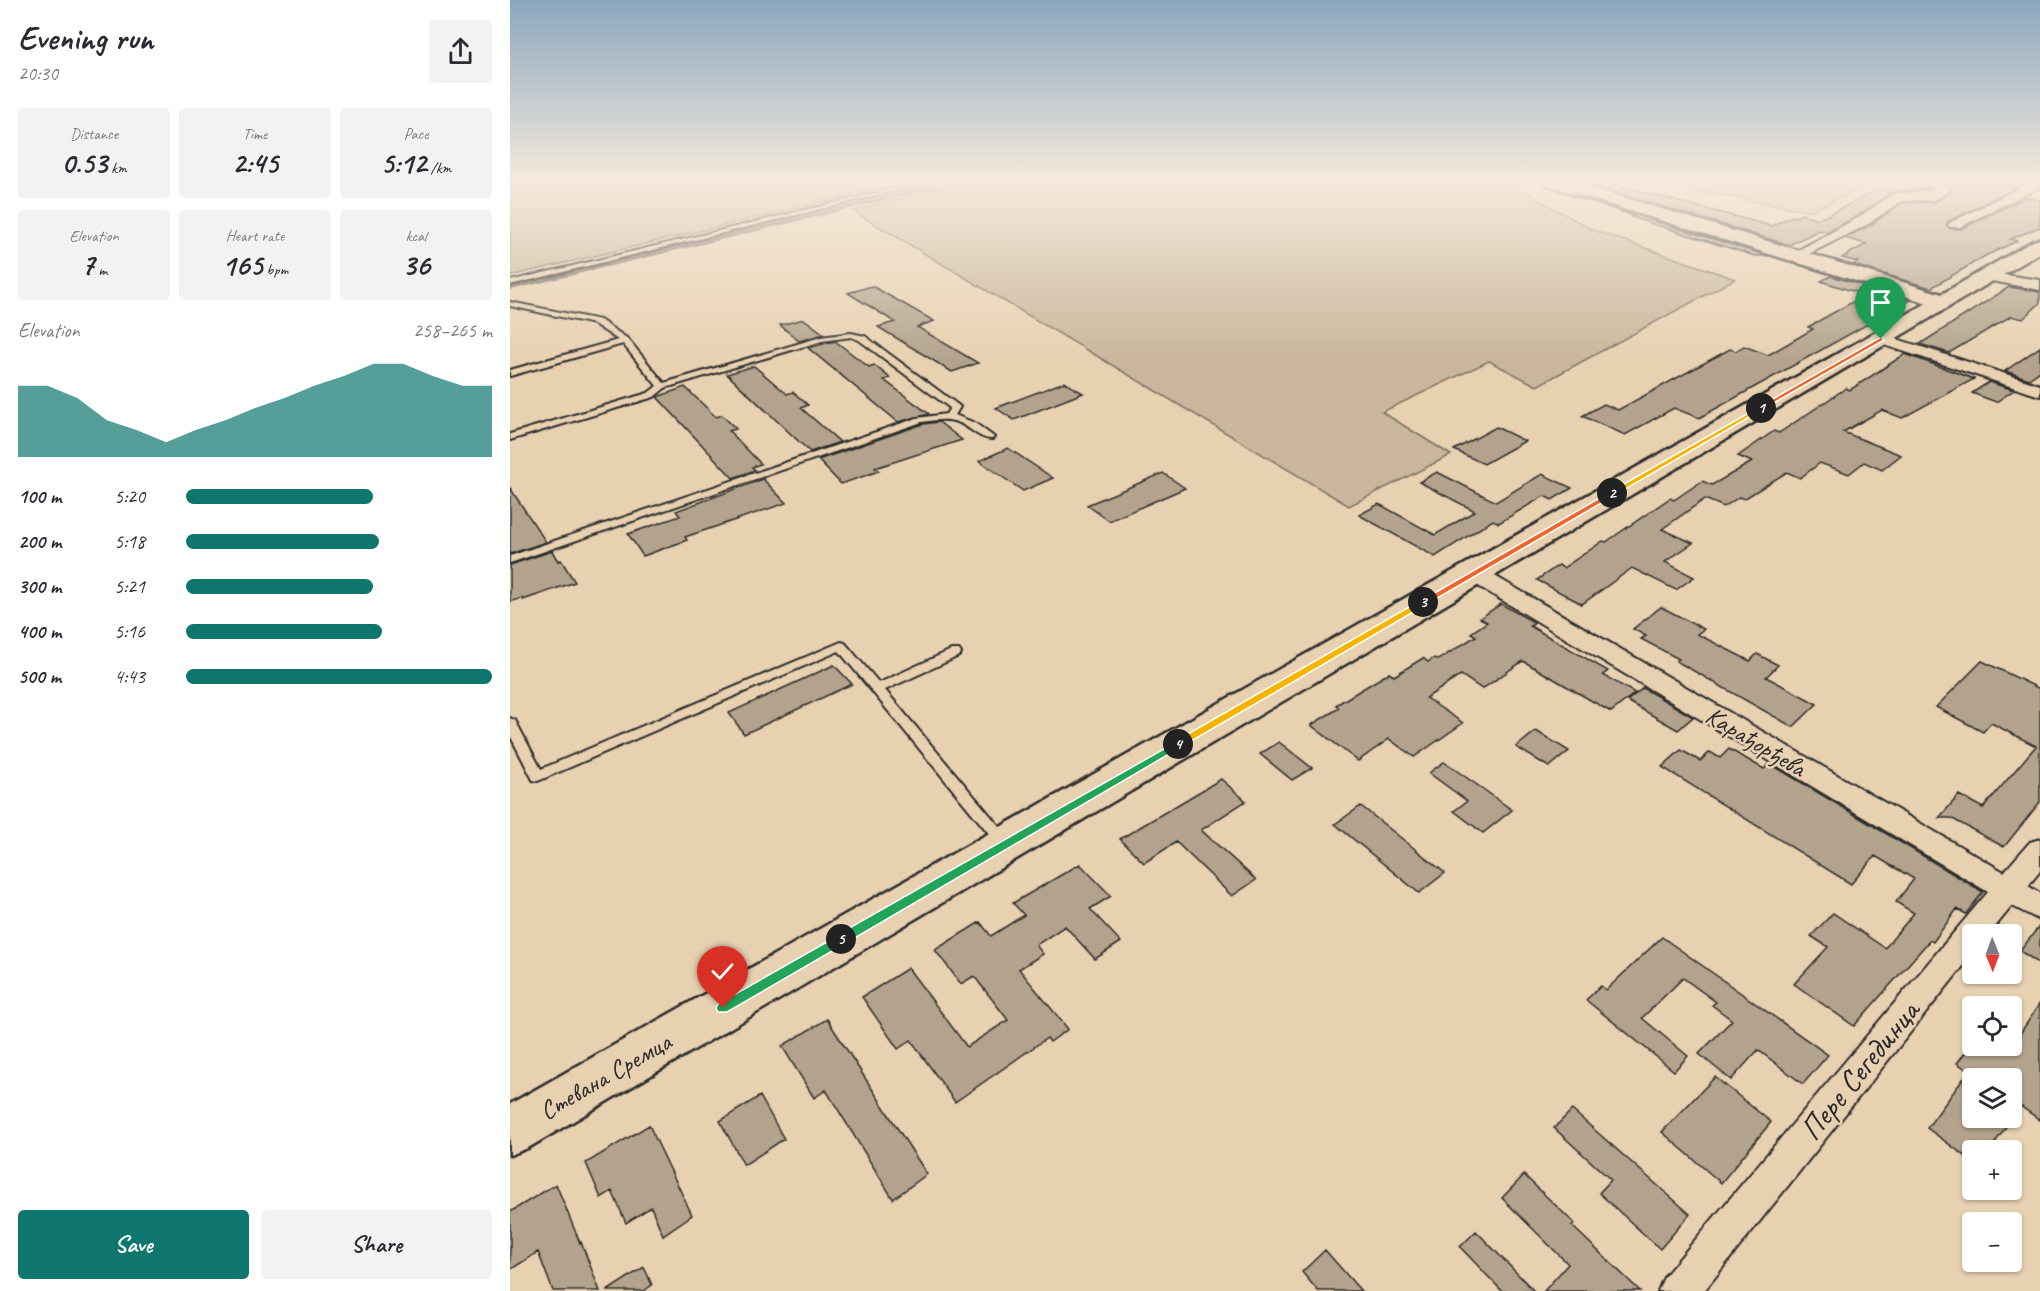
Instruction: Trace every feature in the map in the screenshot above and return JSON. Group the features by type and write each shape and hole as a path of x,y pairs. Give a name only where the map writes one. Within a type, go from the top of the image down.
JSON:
{"main road":[{"path":"1751,241 1943,301"},
{"name":"Стевана Сремца","path":"510,1131 1881,339 2040,244"}],"street":[{"path":"1796,255 1823,241"},
{"path":"1986,276 2040,285"},
{"path":"1881,339 2040,391"},
{"name":"Карађорђева","path":"1473,573 2040,908"},
{"name":"Пере Сегединца","path":"1678,1291 2040,850"}],"lane":[{"path":"510,282 681,241"},
{"path":"510,304 597,322 626,341 662,386"},
{"path":"510,437 651,395 662,386 821,339 851,335 862,338 955,407 950,415"},
{"path":"510,373 626,341"},
{"path":"510,560 920,420 950,415 964,419 989,437"},
{"path":"510,723 538,776 841,646 1006,844"},
{"path":"876,689 955,652"}],"shaded area":[{"path":"510,241 657,241 510,276"},
{"path":"904,241 1626,241 1735,279 1537,386 1489,361 1382,412 1451,455 1349,506"}],"building":[{"path":"1708,241 1720,241 1768,256 1755,256"},
{"path":"1777,241 1797,241 1789,245"},
{"path":"1856,241 2016,241 1987,255 1931,288 1853,265 1858,262 1842,258 1866,244"},
{"path":"1831,276 1911,300 1699,418 1674,408 1625,435 1582,416 1604,404 1618,410 1730,349 1736,351 1744,346 1768,355 1813,329 1808,327 1865,295 1821,281"},
{"path":"872,286 934,321 917,327 978,363 952,372 878,327 895,322 848,293"},
{"path":"2009,287 2040,292 2040,303 2023,319 2011,316 1949,353 1920,344"},
{"path":"804,319 824,334 799,341 780,325"},
{"path":"835,341 869,367 874,365 890,378 884,380 929,414 898,422 808,348"},
{"path":"2040,347 2040,371 2029,379 2005,371"},
{"path":"1905,354 1974,379 1902,418 1882,410 1843,432 1901,455 1882,470 1864,462 1849,474 1820,463 1800,478 1787,472 1744,499 1739,497 1724,507 1705,499 1662,529 1693,543 1665,562 1694,577 1676,590 1632,568 1582,604 1537,580 1559,565 1563,568 1603,541 1606,542 1670,498 1674,500 1702,481 1712,485 1752,462 1738,456 1774,431 1779,433 1846,388 1850,390"},
{"path":"754,366 787,394 793,392 808,405 801,408 840,442 810,452 727,374"},
{"path":"1064,382 1083,393 1014,420 996,408"},
{"path":"1989,382 2014,390 1996,402 1972,393"},
{"path":"685,387 716,417 722,415 736,429 729,431 761,464 752,467 755,470 733,478 657,397"},
{"path":"939,422 962,440 875,468 879,471 841,484 818,460 923,424"},
{"path":"1496,427 1525,441 1484,464 1454,450"},
{"path":"1008,448 1053,478 1023,491 979,461"},
{"path":"1437,472 1496,502 1542,474 1572,488 1552,500 1544,496 1499,523 1493,520 1435,557 1359,515 1379,504 1435,535 1475,511 1419,482"},
{"path":"1163,473 1185,488 1109,521 1087,505"},
{"path":"763,479 786,503 685,537 687,540 643,556 628,534 680,516 676,511"},
{"path":"510,488 546,542 510,554"},
{"path":"552,551 558,561 561,560 575,582 523,600 522,598 510,602 510,565"},
{"path":"1501,604 1535,623 1530,626 1608,671 1603,675 1635,693 1611,712 1523,661 1482,689 1461,675 1426,698 1463,723 1414,757 1389,739 1358,761 1311,725 1339,708 1336,705 1389,673 1394,676 1423,658 1428,662 1434,658 1438,660 1476,636 1471,633 1487,622 1480,618"},
{"path":"1661,607 1704,629 1697,634 1750,661 1757,654 1778,665 1766,677 1817,704 1793,727 1676,661 1679,659 1641,639 1646,636 1633,629"},
{"path":"1982,661 2040,689 2040,802 2004,847 1951,818 1939,818 1959,795 1983,808 2036,746 1991,723 1983,732 1936,707"},
{"path":"834,665 852,684 744,734 729,713"},
{"path":"1643,688 1693,717 1678,730 1627,701"},
{"path":"1536,731 1569,751 1549,767 1516,747"},
{"path":"1279,742 1312,768 1292,780 1260,754"},
{"path":"1729,749 1764,769 1769,764 1779,769 1983,892 1966,914 1957,909 1933,942 1930,940 1854,1026 1794,984 1828,947 1811,936 1833,913 1885,948 1914,913 1896,902 1914,879 1875,856 1851,884 1662,767 1681,750 1700,761 1710,752 1720,758"},
{"path":"1444,762 1512,810 1483,833 1454,811 1467,801 1429,773"},
{"path":"1221,779 1246,801 1201,830 1256,880 1232,896 1176,842 1144,863 1120,839"},
{"path":"1361,806 1445,873 1419,893 1335,824"},
{"path":"1080,864 1111,896 1090,909 1121,942 1095,959 1065,926 1036,945 1043,954 1019,969 1068,1029 1050,1042 1047,1038 955,1102 911,1040 898,1049 862,997 908,968 967,1047 1008,1020 974,976 961,984 935,950 980,922 991,936 1024,915 1013,903"},
{"path":"2040,925 2040,964 2022,952 2022,948"},
{"path":"1662,937 1828,1055 1803,1084 1758,1050 1731,1080 1699,1054 1732,1020 1712,1005 1716,1002 1683,978 1642,1018 1688,1056 1674,1071 1586,1000 1601,986 1606,990"},
{"path":"2040,1003 2040,1120 2022,1107 2022,1068 1964,1068 1957,1063 1962,1056 2022,1056 2022,1031"},
{"path":"827,1019 927,1174 893,1199 826,1090 814,1098 782,1046"},
{"path":"1715,1077 1771,1122 1721,1183 1662,1132"},
{"path":"1962,1080 1962,1128 2005,1128 1997,1140 1962,1140 1962,1154 1927,1128"},
{"path":"760,1096 784,1139 744,1165 720,1121"},
{"path":"1572,1110 1690,1214 1660,1249 1599,1193 1611,1180 1554,1128"},
{"path":"649,1125 692,1215 663,1235 651,1207 626,1223 612,1191 601,1198 586,1163"},
{"path":"1524,1175 1574,1223 1572,1226 1640,1291 1544,1291 1568,1264 1502,1198"},
{"path":"556,1184 600,1291 553,1291 538,1252 510,1270 510,1212"},
{"path":"1476,1231 1534,1291 1502,1291 1460,1247"},
{"path":"1325,1250 1361,1291 1318,1291 1302,1272"},
{"path":"644,1267 652,1285 644,1291 607,1291"}],"waterway":[{"path":"510,288 706,241"}],"route":[{"path":"723,1008 1881,339"}]}
